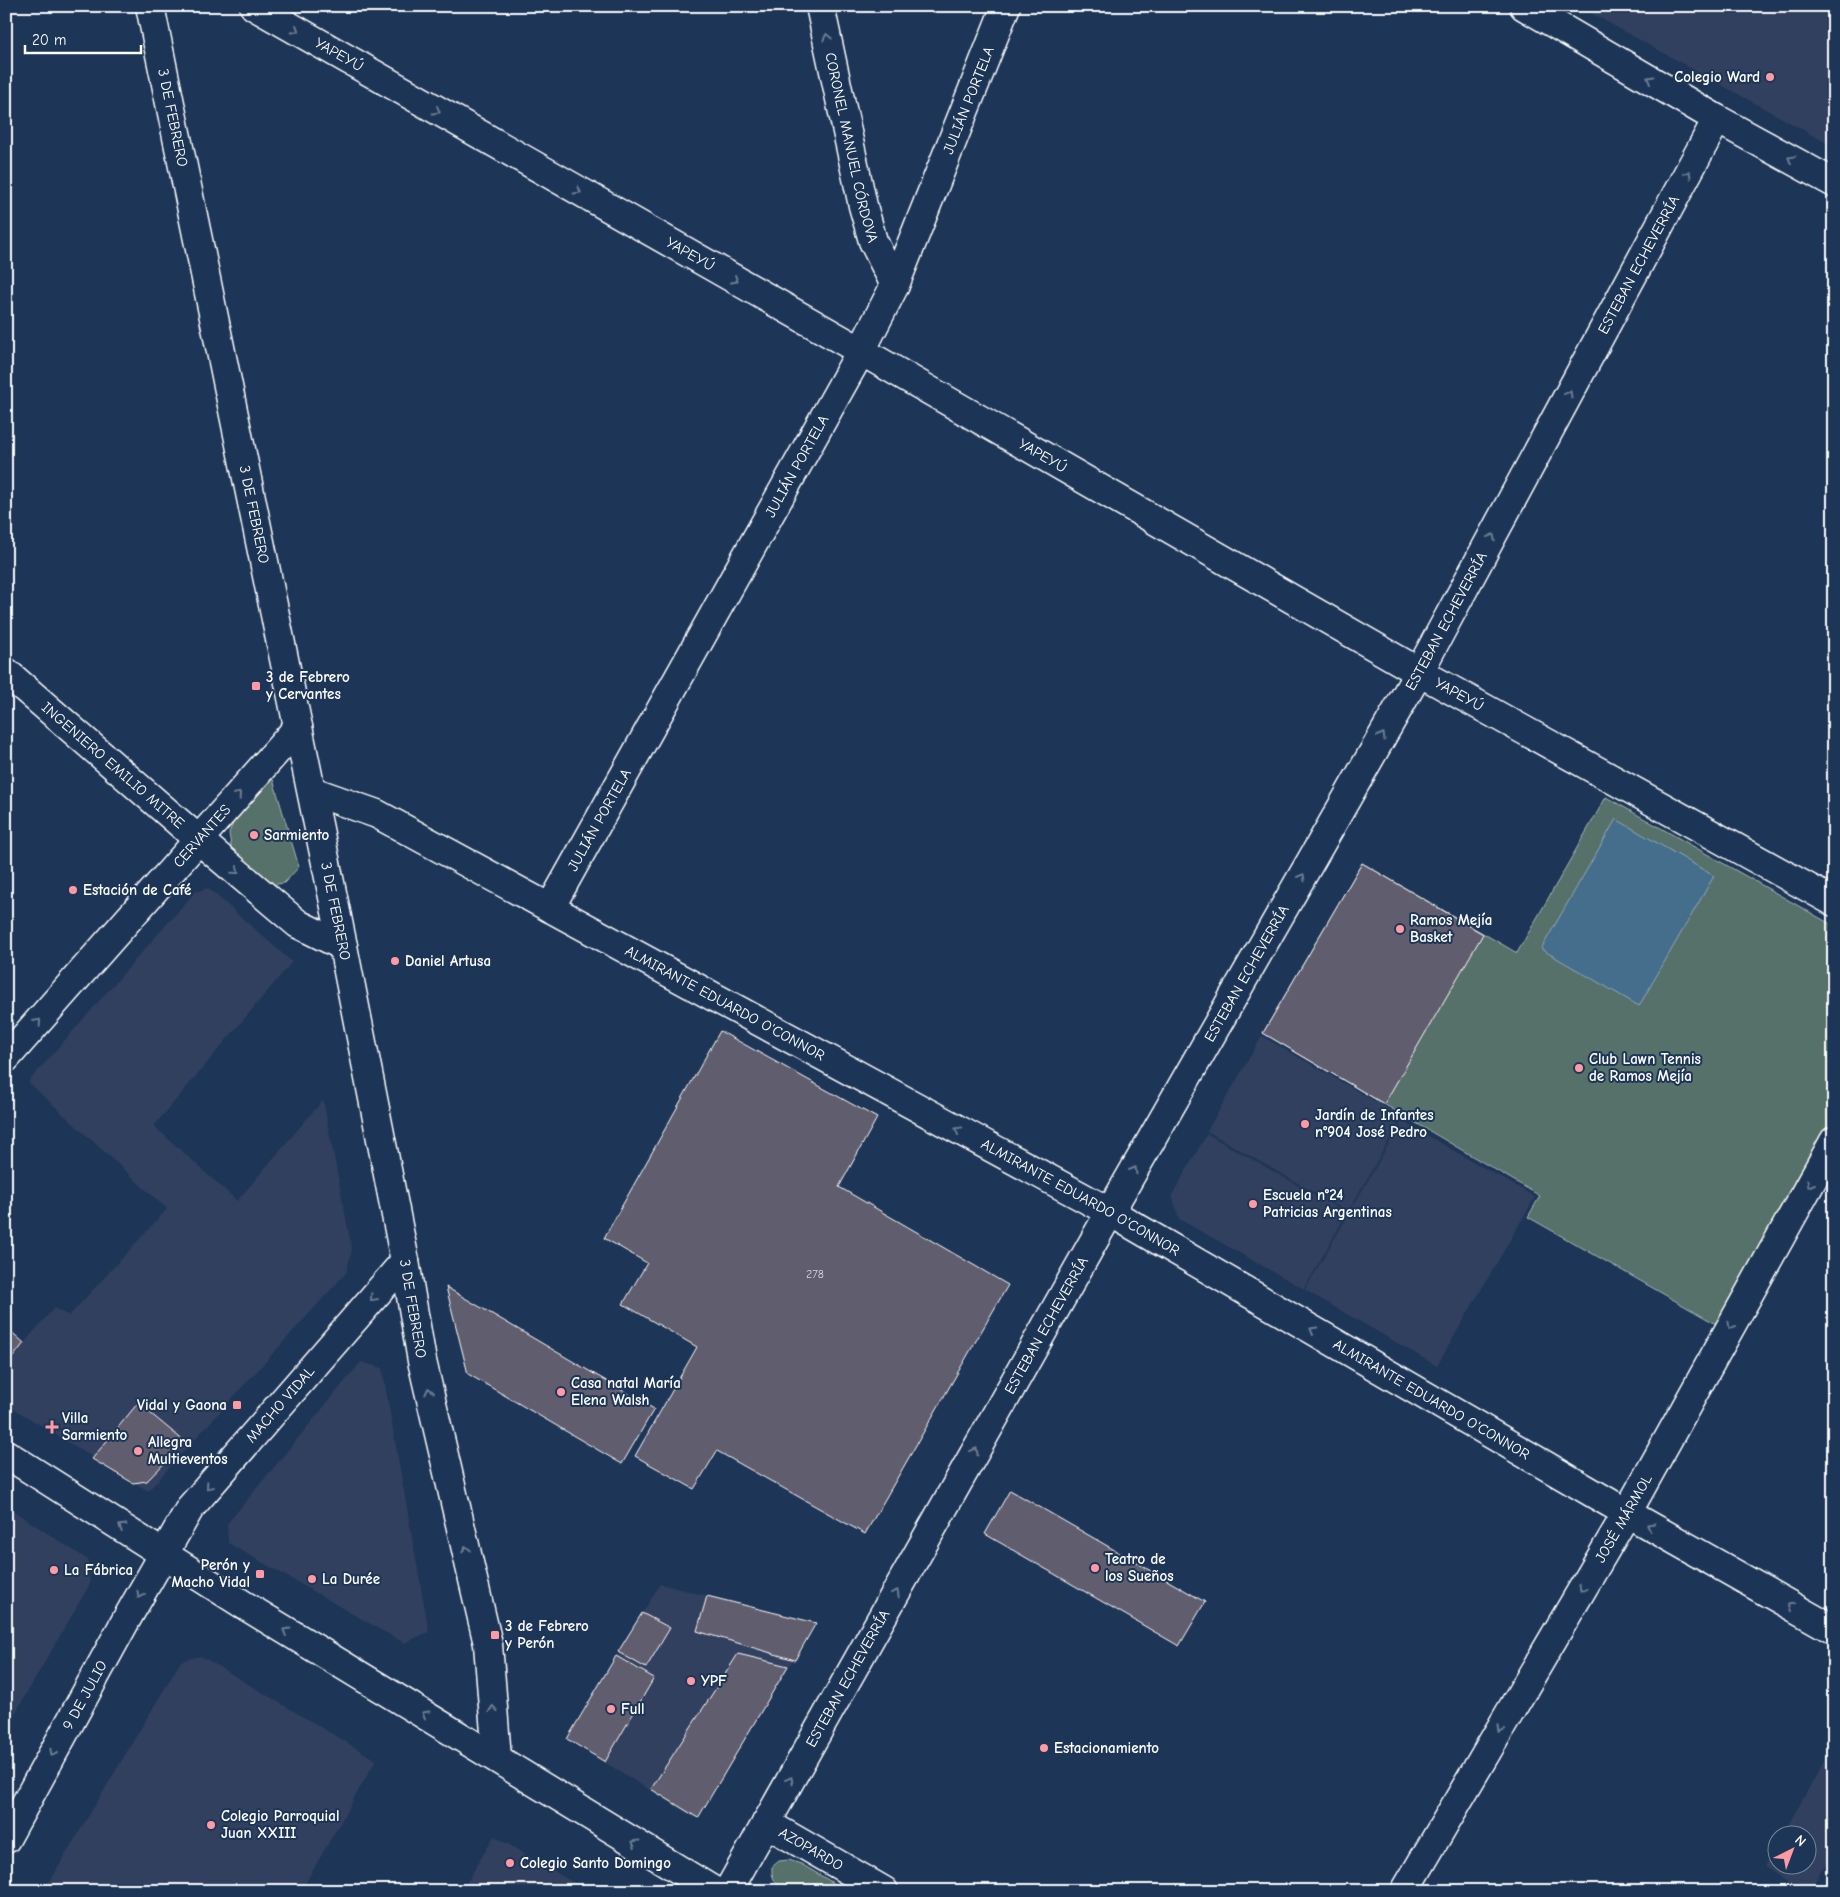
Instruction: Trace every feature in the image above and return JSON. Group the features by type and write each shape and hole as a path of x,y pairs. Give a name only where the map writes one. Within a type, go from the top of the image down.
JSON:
{"street":[{"name":"3 DE FEBRERO","path":"150,6 344,946 405,1261 422,1360 488,1644 497,1758"},
{"name":"YAPEYÚ","path":"254,6 861,351 1419,672 1834,902"},
{"name":"CORONEL MANUEL CÓRDOVA","path":"820,6 862,206 873,241 895,285"},
{"name":"JULIÁN PORTELA","path":"550,908 861,351 895,285 1006,6"},
{"path":"1524,6 1834,183"},
{"name":"ESTEBAN ECHEVERRÍA","path":"728,1891 1110,1212 1419,672 1718,118"},
{"name":"INGENIERO EMILIO MITRE","path":"6,672 198,840 298,924 344,946"},
{"name":"CERVANTES","path":"6,1058 298,727"},
{"name":"ALMIRANTE EDUARDO O'CONNOR","path":"312,791 377,814 1110,1212 1627,1513 1834,1630"},
{"name":"JOSÉ MÁRMOL","path":"1405,1891 1627,1513 1834,1141"},
{"name":"MACHO VIDAL","path":"163,1553 190,1508 405,1261"},
{"path":"6,1454 244,1605 714,1891"},
{"name":"9 DE JULIO","path":"6,1840 163,1553"},
{"name":"AZOPARDO","path":"766,1822 884,1891"}],"shaded area":[{"name":"Colegio Ward","path":"1578,6 1834,6 1834,147"},
{"path":"1616,819 1714,876 1639,1006 1541,949"},
{"path":"208,888 292,962 154,1126 237,1201 323,1100 352,1249 346,1273 148,1491 6,1404 6,1327 24,1343 54,1308 69,1316 167,1209 28,1082 195,892"},
{"name":"Jardín de Infantes n°904 José Pedro","path":"1262,1036 1402,1117 1348,1212 1207,1131"},
{"path":"1402,1121 1535,1197 1437,1366 1305,1290"},
{"name":"Escuela n°24 Patricias Argentinas","path":"1207,1134 1347,1213 1304,1289 1179,1219 1172,1195"},
{"path":"361,1362 382,1368 429,1632 404,1643 228,1543 227,1524"},
{"path":"6,1506 88,1560 90,1584 6,1729"},
{"name":"YPF","path":"660,1584 816,1623 695,1818 567,1739"},
{"name":"Colegio Parroquial Juan XXIII","path":"201,1656 376,1760 301,1891 44,1891 181,1661"},
{"path":"1834,1744 1834,1850 1811,1891 1806,1891 1776,1874 1818,1874 1818,1824 1789,1824"},
{"name":"Colegio Santo Domingo","path":"494,1836 588,1891 462,1891"},
{"path":"1768,1860 1768,1869 1764,1867"}],"green space":[{"path":"272,776 299,867 284,883 270,885 232,852 229,833 236,816"},
{"name":"Club Lawn Tennis de Ramos Mejía","path":"1606,797 1834,926 1834,1123 1716,1324 1528,1217 1540,1196 1263,1033 1362,863 1517,953"},
{"path":"789,1860 801,1864 847,1891 784,1891 773,1878 772,1867 779,1861"}],"building":[{"path":"1362,863 1483,934 1384,1104 1263,1033"},
{"path":"720,1031 877,1118 839,1187 1008,1285 865,1534 717,1451 694,1489 635,1456 697,1347 623,1304 647,1263 604,1238"},
{"name":"Casa natal María Elena Walsh","path":"446,1287 654,1409 622,1464 468,1374"},
{"path":"6,1327 24,1343 6,1366"},
{"name":"Allegra Multieventos","path":"138,1403 185,1442 147,1481 133,1483 92,1459"},
{"name":"Teatro de los Sueños","path":"1010,1490 1205,1602 1179,1646 985,1534"},
{"path":"707,1596 816,1623 795,1660 697,1631"},
{"path":"642,1613 670,1628 646,1668 618,1652"},
{"path":"738,1654 788,1666 698,1818 651,1789"},
{"name":"Full","path":"616,1656 654,1678 605,1762 567,1739"}],"place":[{"name":"Colegio Ward","path":"1770,77"},
{"name":"3 de Febrero y Cervantes","path":"256,686"},
{"name":"Sarmiento","path":"254,835"},
{"name":"Estación de Café","path":"73,890"},
{"name":"Ramos Mejía Basket","path":"1400,929"},
{"name":"Daniel Artusa","path":"395,961"},
{"name":"Club Lawn Tennis de Ramos Mejía","path":"1579,1068"},
{"name":"Jardín de Infantes n°904 José Pedro","path":"1305,1124"},
{"name":"Escuela n°24 Patricias Argentinas","path":"1253,1204"},
{"name":"Casa natal María Elena Walsh","path":"561,1392"},
{"name":"Vidal y Gaona","path":"237,1405"},
{"name":"Villa Sarmiento","path":"52,1427"},
{"name":"Allegra Multieventos","path":"138,1451"},
{"name":"Teatro de los Sueños","path":"1095,1568"},
{"name":"La Fábrica","path":"54,1570"},
{"name":"Perón y Macho Vidal","path":"260,1574"},
{"name":"La Durée","path":"312,1579"},
{"name":"3 de Febrero y Perón","path":"495,1635"},
{"name":"YPF","path":"691,1681"},
{"name":"Full","path":"611,1709"},
{"name":"Estacionamiento","path":"1044,1748"},
{"name":"Colegio Parroquial Juan XXIII","path":"211,1825"},
{"name":"Colegio Santo Domingo","path":"510,1863"}]}
